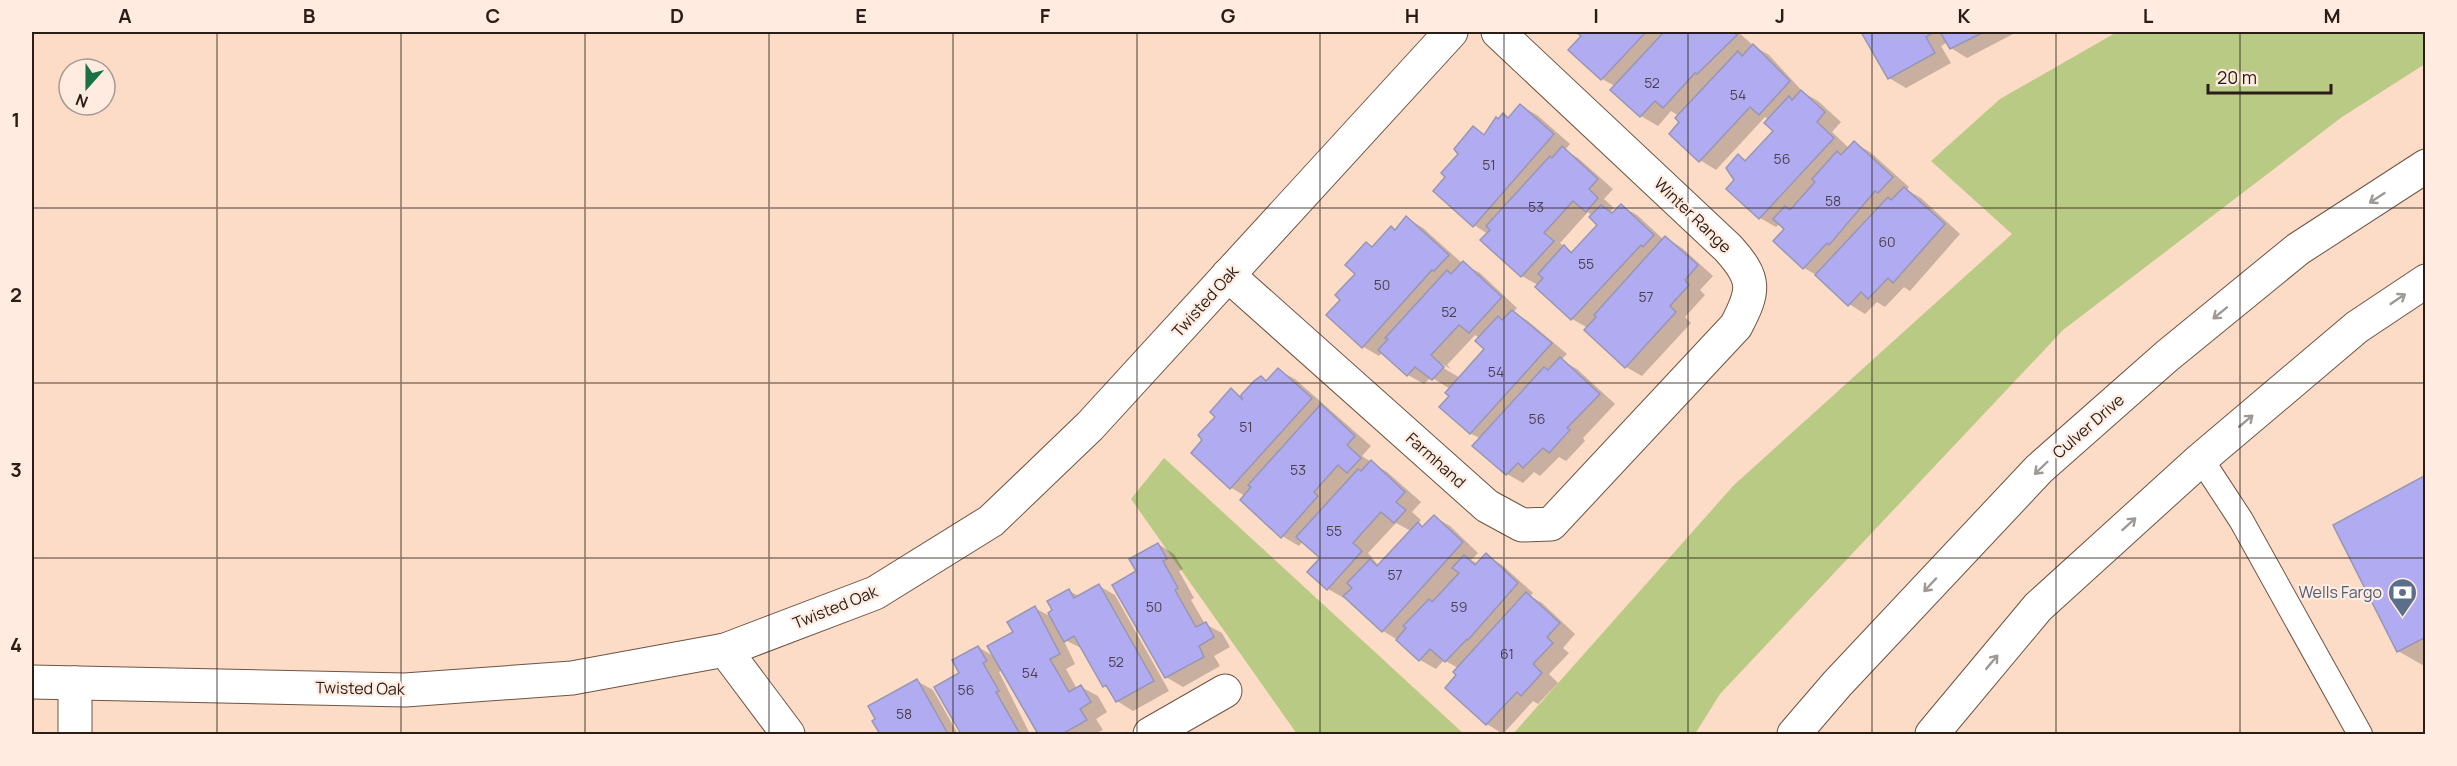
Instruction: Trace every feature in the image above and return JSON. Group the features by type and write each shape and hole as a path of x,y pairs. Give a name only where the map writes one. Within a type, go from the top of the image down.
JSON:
{"street":[{"name":"Twisted Oak","path":"32,682 405,690 572,678 725,650 875,593 991,521 1090,426 1451,32"},
{"name":"Winter Range","path":"1498,32 1728,248 1747,269 1750,299 1736,326 1648,422"},
{"name":"Culver Drive","path":"1794,735 1837,684 2039,469 2167,356 2298,249 2426,165"},
{"name":"Farmhand","path":"1228,275 1487,506 1522,525 1551,524 1648,422"},
{"path":"1932,735 2038,607 2201,459 2357,327 2426,281"},
{"path":"725,650 788,735"},
{"path":"75,683 75,735"},
{"path":"1150,735 1226,691"}],"lane":[{"path":"2201,459 2241,520 2360,735"}],"green space":[{"path":"2117,32 2425,32 2425,64 2342,117 2063,330 1720,694 1695,734 1513,734 1734,485 2012,234 1931,161 2000,99"},
{"path":"1164,458 1464,734 1297,734 1131,499"}],"building":[{"path":"1576,32 1646,32 1601,80 1568,50 1581,36"},
{"path":"1664,32 1733,32 1737,35 1697,74 1695,73 1663,108 1655,101 1640,117 1610,90"},
{"path":"1861,32 1930,32 1931,34 1926,37 1935,53 1888,79"},
{"path":"1940,32 1984,32 1950,49"},
{"path":"1753,44 1790,81 1759,115 1750,107 1699,162 1669,134 1679,122 1675,118 1738,51 1742,56"},
{"path":"1801,90 1825,112 1817,122 1834,138 1759,219 1726,189 1734,180 1726,168 1738,154 1745,161 1773,131 1764,123 1789,96 1792,100"},
{"path":"1520,104 1554,134 1473,227 1433,191 1445,177 1441,173 1458,154 1454,149 1473,126 1484,135 1496,117 1498,119 1503,113 1508,118"},
{"path":"1854,141 1893,177 1878,193 1875,191 1829,245 1827,243 1803,269 1773,241 1784,229 1773,219 1785,206 1790,210 1815,182 1812,179 1837,151 1841,155"},
{"path":"1562,146 1598,179 1589,189 1598,198 1586,212 1573,201 1544,233 1554,241 1521,277 1480,240 1490,230 1486,226 1550,156 1552,158"},
{"path":"1904,187 1945,224 1893,283 1888,278 1868,299 1861,292 1848,306 1815,275 1888,197 1891,200"},
{"path":"1621,204 1654,235 1643,247 1641,245 1571,320 1535,287 1543,278 1538,274 1564,245 1571,253 1597,225 1589,217 1601,205 1612,213"},
{"path":"1406,216 1449,255 1434,271 1432,270 1362,348 1326,315 1340,300 1335,295 1355,274 1345,265 1366,242 1372,247 1391,226 1395,230"},
{"path":"1665,236 1698,265 1685,280 1689,285 1670,306 1676,312 1625,368 1584,330 1596,317 1594,315"},
{"path":"1463,261 1502,297 1469,333 1459,325 1431,355 1444,367 1432,380 1415,367 1407,376 1378,350 1388,339 1385,338 1447,270 1451,274"},
{"path":"1512,310 1552,343 1470,434 1439,407 1449,396 1445,393 1484,349 1475,341 1498,316 1502,320"},
{"path":"1560,357 1600,394 1567,428 1570,430 1549,453 1543,448 1523,468 1518,463 1506,475 1472,446 1544,367 1548,370"},
{"path":"1278,368 1312,398 1230,489 1191,453 1202,440 1198,435 1215,417 1210,412 1231,388 1242,399 1241,395 1254,381 1261,376 1266,381"},
{"path":"1321,404 1355,436 1347,445 1361,458 1347,473 1338,465 1314,492 1318,496 1281,538 1240,500 1251,487 1248,485"},
{"path":"1371,460 1405,492 1396,502 1406,510 1394,523 1381,512 1353,543 1362,551 1327,590 1307,572 1320,558 1296,537 1358,469 1361,471"},
{"path":"2426,475 2426,637 2397,652 2333,525"},
{"path":"1434,515 1463,542 1382,632 1343,596 1352,588 1347,583 1370,559 1377,566 1418,522 1422,527"},
{"path":"1158,543 1167,559 1163,561 1178,588 1175,590 1196,627 1206,622 1214,637 1199,646 1204,657 1165,678 1112,585 1136,571 1129,559"},
{"path":"1486,553 1518,583 1468,640 1445,662 1430,649 1419,661 1396,640 1406,628 1403,626 1429,599 1432,602 1459,573 1452,568 1464,555 1475,565"},
{"path":"1099,584 1154,681 1116,702 1106,685 1103,687 1074,636 1064,642 1048,613 1052,610 1047,601 1069,589 1074,598"},
{"path":"1526,592 1560,623 1547,637 1553,643 1533,664 1542,673 1521,696 1517,692 1486,725 1445,688 1456,675 1453,672"},
{"path":"1035,606 1060,654 1050,659 1069,692 1081,685 1091,702 1080,709 1087,720 1062,734 1038,734 987,646 1013,632 1007,622"},
{"path":"978,646 987,661 983,663 999,691 996,692 1020,734 961,734 934,687 959,673 952,660"},
{"path":"917,679 948,734 880,734 872,721 875,719 868,706"}],"place":[{"name":"Wells Fargo","path":"2403,618"}]}
